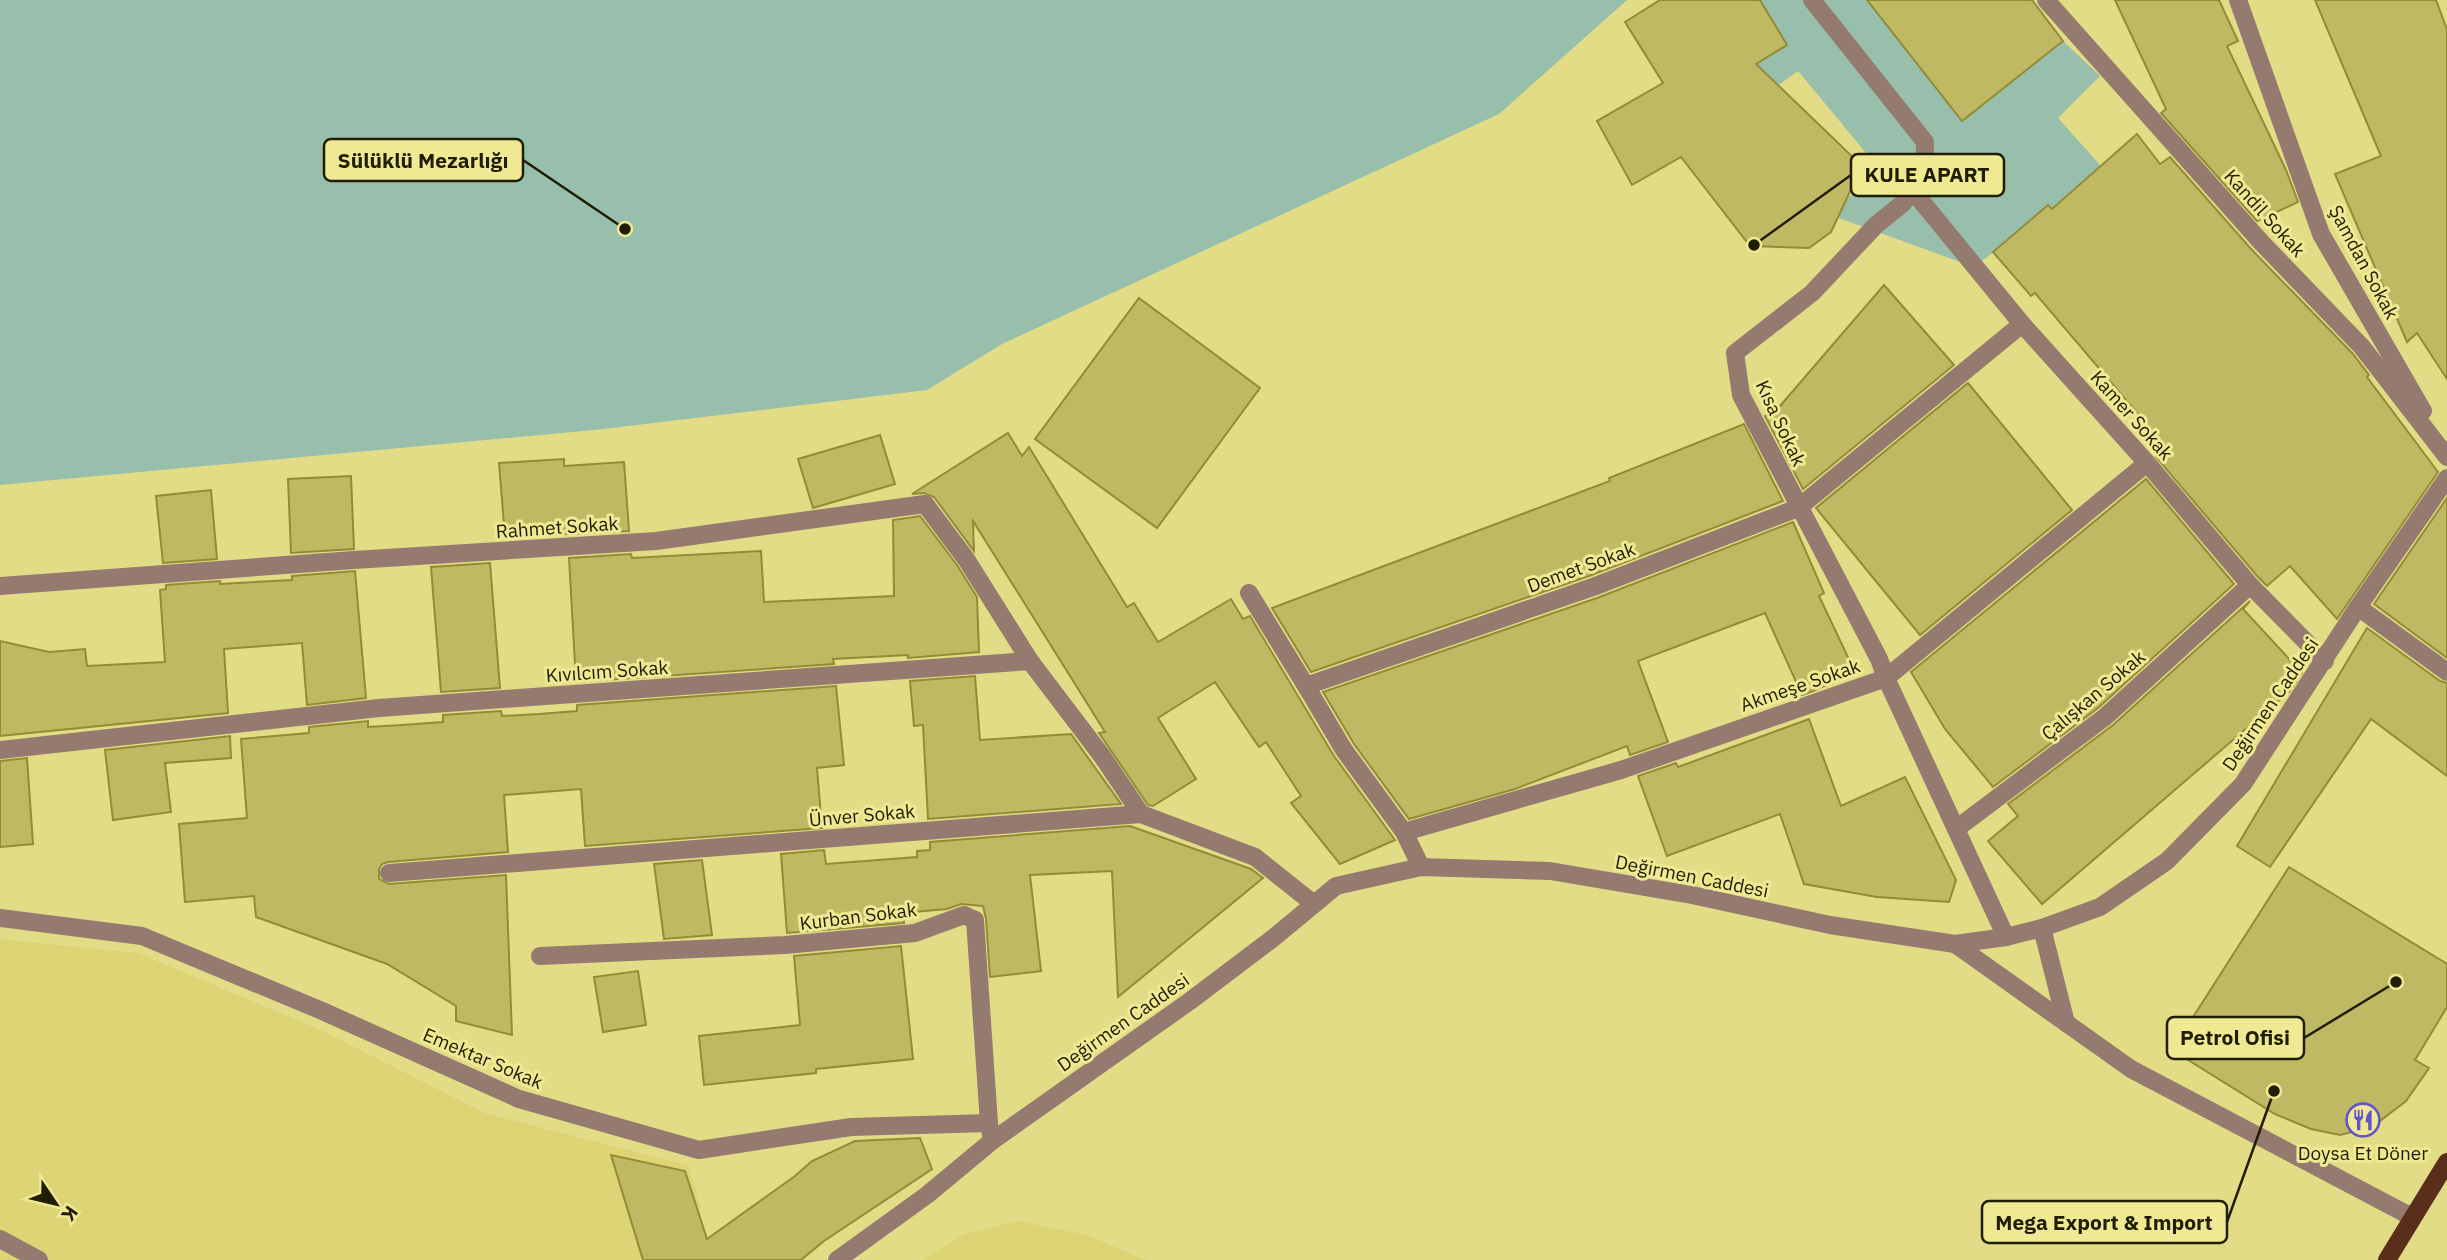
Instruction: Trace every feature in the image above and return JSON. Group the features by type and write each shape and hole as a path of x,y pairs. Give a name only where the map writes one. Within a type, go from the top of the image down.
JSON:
{"main road":[{"path":"2387,1260 2447,1163"}],"street":[{"name":"Kısa Sokak","path":"1812,0 1925,142 1924,177 1902,204 1876,225 1812,293 1735,353 1741,395 1798,508 1880,659 1885,678 2006,937"},
{"name":"Kandil Sokak","path":"2046,0 2261,242 2362,348 2447,456"},
{"name":"Şamdan Sokak","path":"2238,0 2321,234 2447,456"},
{"name":"Kamer Sokak","path":"1913,191 2022,324 2147,463 2250,585 2325,661"},
{"name":"Demet Sokak","path":"1306,686 1593,587 1798,508 2022,324"},
{"name":"Akmeşe Sokak","path":"1405,832 1621,770 1885,678 2147,463"},
{"name":"Değirmen Caddesi","path":"837,1260 928,1195 992,1141 1190,1001 1336,886 1421,867 1550,871 1692,895 1830,925 1955,944 2006,937 2042,928 2101,907 2167,861 2243,784 2358,607 2447,478"},
{"name":"Rahmet Sokak","path":"0,586 656,541 925,504 965,559 1030,662"},
{"name":"Çalışkan Sokak","path":"1956,829 2105,717 2250,585"},
{"path":"1249,593 1345,750 1405,832 1421,867"},
{"path":"2358,607 2447,672"},
{"path":"1030,662 1102,756 1141,814"},
{"name":"Kıvılcım Sokak","path":"0,750 379,708 1030,662"},
{"name":"Ünver Sokak","path":"389,873 1141,814 1255,857 1314,904"},
{"name":"Kurban Sokak","path":"540,956 785,945 915,933 964,915 975,920 989,1123"},
{"name":"Emektar Sokak","path":"0,918 142,936 519,1099 699,1150 851,1127 989,1123"},
{"path":"2042,928 2066,1023"},
{"path":"1955,944 2131,1069 2412,1217"},
{"path":"989,1123 992,1141"},
{"path":"0,1239 30,1258"}],"shaded area":[{"path":"0,939 138,953 323,1031 484,1113 688,1165 701,1207 639,1260 0,1260"},
{"path":"1018,1221 1086,1235 1146,1260 922,1260 964,1234"}],"green space":[{"path":"0,0 1627,0 1499,114 1002,344 927,390 595,430 0,485"},
{"path":"1711,0 1867,0 1962,121 2063,41 2100,76 2058,118 2101,166 2062,200 1974,267 1828,214 1881,171 1798,71 1754,103"}],"building":[{"path":"1660,0 1760,0 1787,45 1756,64 1862,166 1831,232 1809,248 1750,246 1681,157 1632,185 1597,121 1663,83 1625,22"},
{"path":"1867,0 2032,0 2063,41 1962,121"},
{"path":"2115,0 2219,0 2238,41 2227,46 2286,170 2298,202 2257,221 2161,113 2166,109"},
{"path":"2315,0 2436,0 2447,30 2447,379 2417,333 2407,342 2335,174 2381,156"},
{"path":"2137,134 2160,164 2170,157 2252,250 2353,354 2438,472 2337,619 2290,566 2267,586 2258,577 2156,457 2167,448 2035,293 2031,296 1993,252 2048,205 2052,209"},
{"path":"1884,285 1954,365 1803,489 1765,416 1774,413"},
{"path":"1139,298 1260,388 1157,528 1035,439"},
{"path":"1968,383 2072,510 1920,635 1816,508"},
{"path":"1744,424 1783,501 1589,576 1311,672 1272,608 1610,481 1609,478"},
{"path":"1008,433 1022,456 1029,447 1127,607 1134,603 1158,642 1231,599 1243,619 1250,616 1334,756 1395,840 1340,864 1291,803 1301,796 1266,742 1259,747 1215,682 1158,718 1196,779 1153,806 1148,805 1099,733 1105,732 973,521 974,551 934,497 924,493 912,494"},
{"path":"880,435 895,484 813,508 798,459"},
{"path":"564,459 564,466 624,462 629,531 505,537 499,463"},
{"path":"351,476 354,549 291,553 288,479"},
{"path":"2146,479 2234,584 2098,708 1993,787 1945,729 1911,672"},
{"path":"211,490 217,559 163,563 156,496"},
{"path":"2447,498 2447,658 2374,604"},
{"path":"920,516 977,597 979,652 908,658 908,655 833,659 834,664 576,682 569,558 631,554 632,558 761,551 764,602 894,596 893,520"},
{"path":"1793,522 1824,593 1819,596 1855,672 1802,695 1765,613 1638,661 1668,742 1630,755 1627,746 1515,789 1409,819 1354,744 1323,692 1597,598"},
{"path":"490,563 500,688 441,692 431,567"},
{"path":"355,571 366,698 307,705 302,643 224,649 228,713 0,736 0,641 49,652 85,649 87,666 165,662 160,590 166,589 166,585 292,580 292,576"},
{"path":"2250,601 2243,609 2302,673 2290,691 2042,904 1988,841 2018,816 2008,804 2113,725"},
{"path":"2367,628 2440,681 2447,683 2447,776 2371,719 2270,867 2237,846"},
{"path":"975,676 980,740 1071,734 1121,804 928,819 923,725 914,726 910,681"},
{"path":"836,686 844,765 817,768 822,828 585,846 581,789 504,795 508,852 382,864 379,879 389,884 506,875 512,1035 456,1021 456,1006 387,964 256,917 254,896 185,902 179,824 247,818 241,739 309,733 309,727 368,721 368,727 443,722 443,715 501,711 502,716 539,714 577,711 577,705"},
{"path":"1809,719 1841,806 1905,777 1956,880 1949,902 1877,897 1804,884 1780,814 1667,856 1638,776 1676,763 1678,767"},
{"path":"230,736 231,758 165,763 171,812 113,820 105,750"},
{"path":"27,758 33,844 0,847 0,761"},
{"path":"1130,826 1251,869 1263,878 1118,997 1112,871 1030,875 1041,971 990,977 983,906 961,904 947,909 903,913 904,923 787,933 781,854 824,850 826,864 917,857 917,851 930,850 930,842"},
{"path":"702,860 712,935 664,939 654,864"},
{"path":"2289,867 2447,964 2447,1007 2415,1060 2429,1068 2406,1101 2372,1127 2340,1135 2311,1129 2275,1114 2172,1050"},
{"path":"901,946 913,1059 704,1085 699,1036 800,1025 794,956"},
{"path":"638,971 646,1025 603,1032 594,977"},
{"path":"920,1138 932,1169 824,1241 801,1260 643,1260 611,1155 685,1171 707,1239 812,1161 855,1141"}],"place":[{"name":"Sülüklü Mezarlığı","path":"625,229"},
{"name":"KULE APART","path":"1754,245"},
{"name":"Petrol Ofisi","path":"2396,982"},
{"name":"Mega Export & Import","path":"2274,1091"},
{"name":"Doysa Et Döner","path":"2363,1120"}]}
